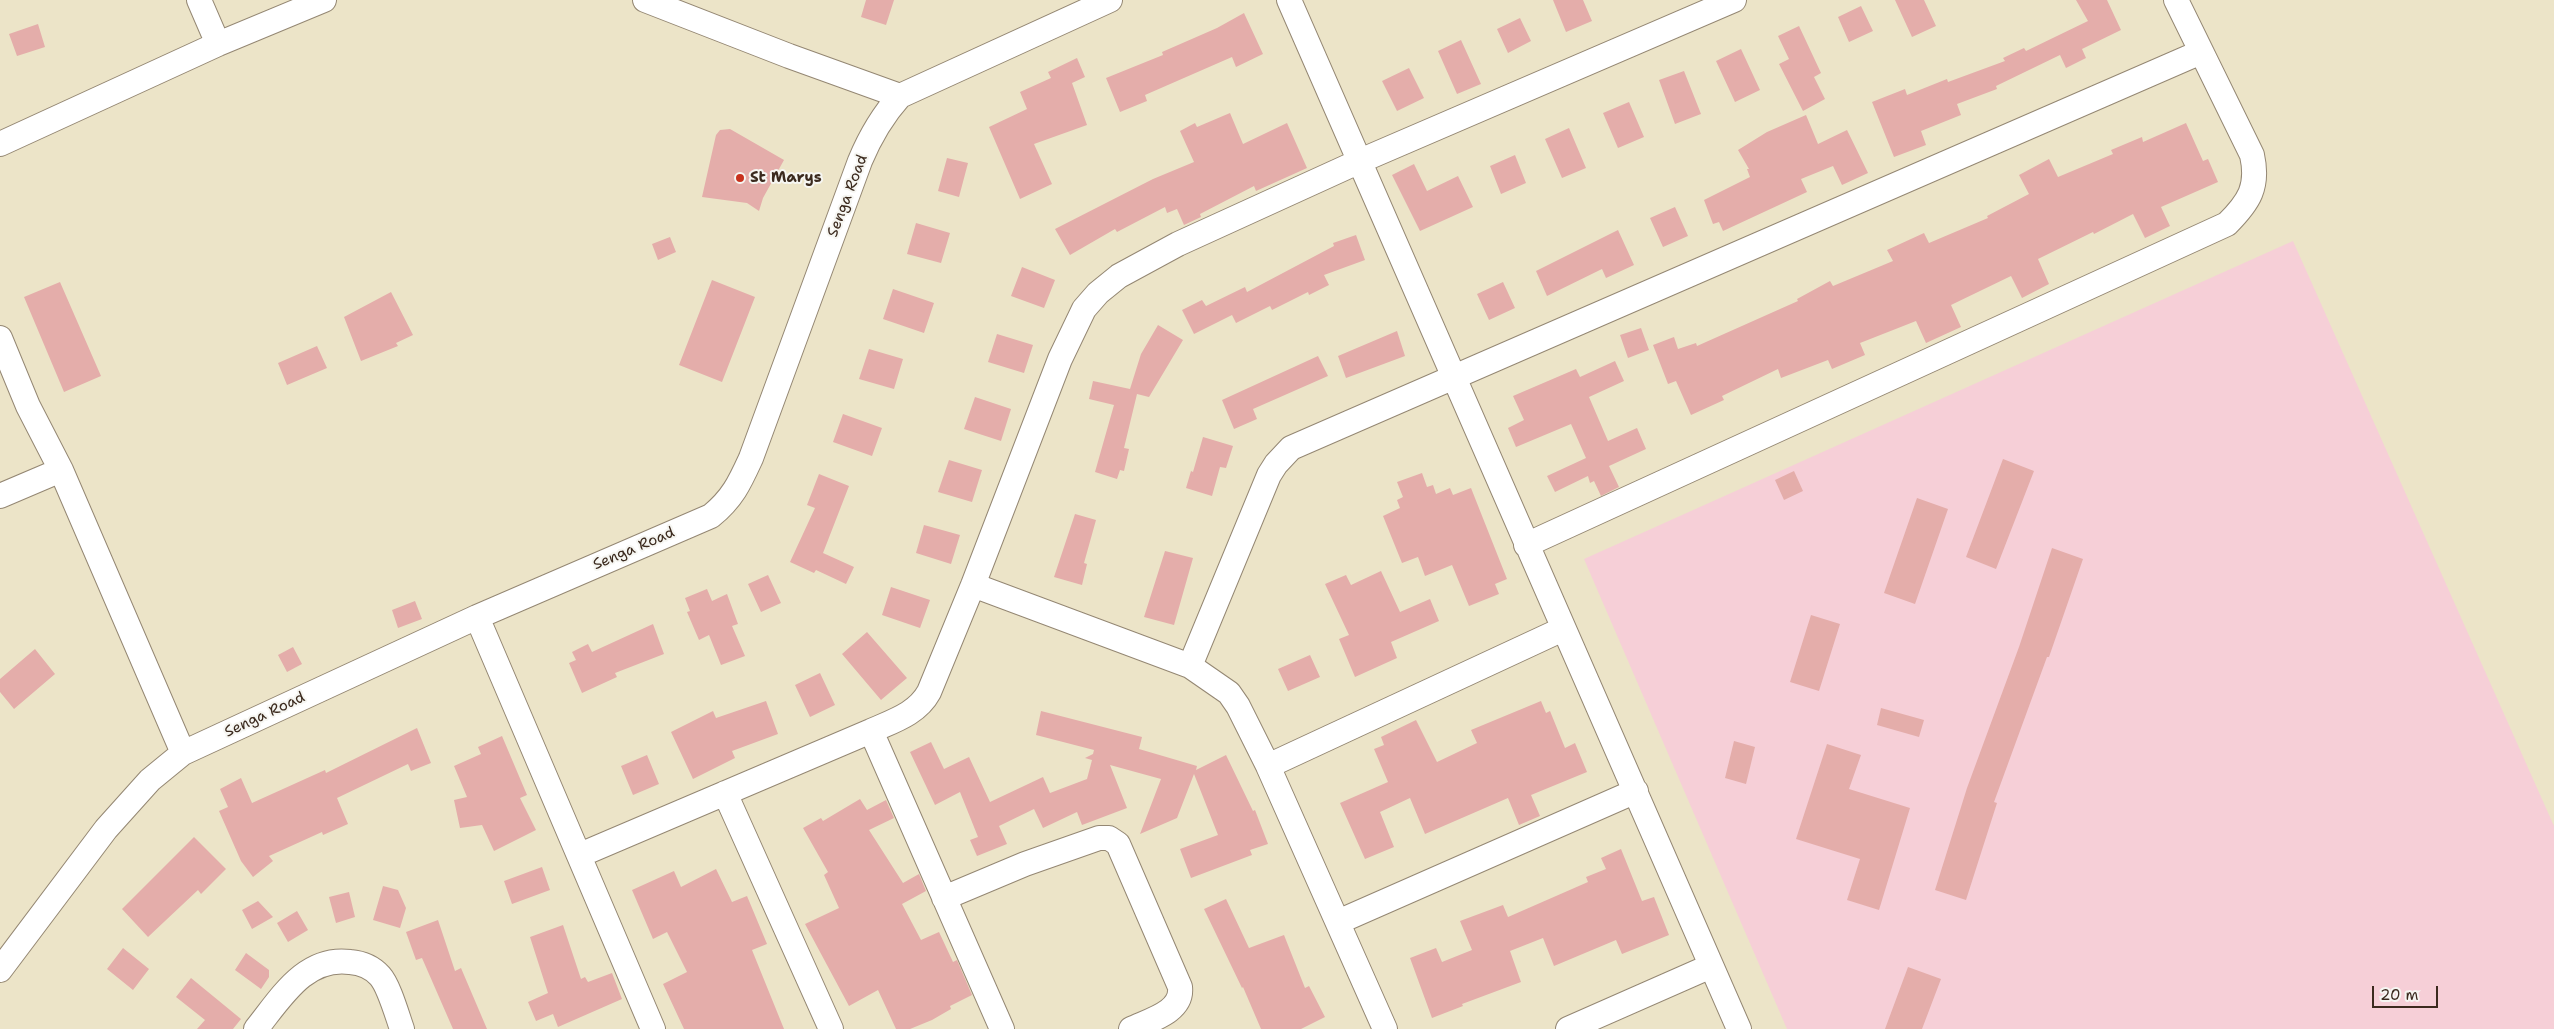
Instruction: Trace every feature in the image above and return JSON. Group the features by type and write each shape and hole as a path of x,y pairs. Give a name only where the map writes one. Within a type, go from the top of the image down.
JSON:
{"street":[{"path":"199,0 218,44"},
{"path":"0,144 218,44 324,0"},
{"path":"645,0 789,56 900,96"},
{"name":"Senga Road","path":"0,970 106,829 150,780 183,753 477,618 711,516 727,503 737,488 751,458 868,143 878,125 900,96 1110,0"},
{"path":"1289,0 1452,377 1636,791 1739,1029"},
{"path":"580,855 871,731 912,712 926,698 973,585 1060,359 1084,309 1098,293 1119,276 1178,244 1360,161 1734,0"},
{"path":"1526,545 2228,224 2251,196 2254,166 2252,154 2176,0"},
{"path":"1190,666 1268,475 1284,455 1298,444 2201,52"},
{"path":"0,338 28,406 60,470 183,753"},
{"path":"0,496 60,470"},
{"path":"973,585 1190,666 1229,693 1238,706 1268,766 1385,1029"},
{"path":"477,618 653,1029"},
{"path":"1268,766 1563,629"},
{"path":"871,731 1002,1029"},
{"path":"1338,922 1636,791"},
{"path":"725,793 831,1029"},
{"path":"944,898 1025,864 1099,838 1109,838 1118,844 1180,987 1181,995 1174,1007 1132,1029"},
{"path":"256,1029 307,971 323,963 339,960 359,963 371,968 382,977 402,1029"},
{"path":"1568,1029 1711,966"}],"shaded area":[{"path":"2293,241 2554,826 2554,1029 1787,1029 1584,559"}],"building":[{"path":"866,0 894,0 886,25 861,17"},
{"path":"1553,0 1583,0 1592,21 1566,32"},
{"path":"1895,0 1924,0 1936,26 1912,37"},
{"path":"2076,0 2107,0 2121,30 2082,49 2086,58 2066,68 2060,55 1996,86 1997,89 1957,104 1961,115 1921,131 1926,145 1894,157 1872,102 1905,89 1907,95 1947,79 1948,82 2005,61 2003,58 2024,48 2026,51 2088,21"},
{"path":"1861,6 1873,31 1849,42 1838,17"},
{"path":"1244,13 1263,54 1236,67 1232,57 1145,95 1147,101 1120,112 1106,78 1163,55 1162,52 1217,28"},
{"path":"1520,18 1531,41 1508,53 1497,29"},
{"path":"38,24 45,47 17,56 9,34"},
{"path":"1799,26 1821,73 1814,77 1825,99 1803,111 1779,64 1789,59 1778,36"},
{"path":"1461,40 1481,84 1457,94 1438,51"},
{"path":"1741,49 1760,90 1735,102 1716,61"},
{"path":"1077,58 1085,77 1072,83 1087,125 1034,144 1052,184 1020,199 989,127 1027,109 1020,92 1051,78 1048,72"},
{"path":"1409,68 1424,98 1397,111 1382,81"},
{"path":"1684,71 1701,114 1675,124 1659,80"},
{"path":"1629,102 1644,137 1618,148 1603,113"},
{"path":"1230,113 1243,144 1287,123 1307,168 1256,191 1254,186 1200,214 1201,217 1184,225 1177,209 1167,213 1165,207 1117,232 1115,229 1070,255 1055,229 1153,179 1194,162 1180,131 1195,123 1197,127"},
{"path":"1806,115 1818,144 1847,130 1868,173 1842,185 1833,166 1801,179 1807,192 1723,231 1719,222 1713,224 1704,200 1750,177 1747,169 1749,169 1738,150 1767,132"},
{"path":"2186,123 2203,161 2208,159 2218,182 2161,207 2170,226 2145,238 2133,214 2094,234 2093,232 2038,259 2049,284 2022,298 2011,276 1951,305 1961,327 1926,343 1916,321 1860,343 1865,355 1832,369 1828,360 1781,378 1778,369 1722,396 1724,400 1691,415 1676,381 1668,384 1653,345 1674,337 1678,349 1696,343 1697,346 1798,301 1797,299 1830,281 1833,286 1893,261 1887,250 1924,233 1929,243 1988,218 1987,216 2029,194 2019,175 2049,159 2058,177 2113,154 2111,150 2142,137 2143,142"},
{"path":"1569,128 1586,168 1562,178 1545,139"},
{"name":"St Marys","path":"730,129 784,160 763,198 759,211 747,203 702,197 716,135 720,130"},
{"path":"1515,155 1526,183 1501,194 1490,166"},
{"path":"947,158 968,163 959,197 938,191"},
{"path":"1414,164 1427,191 1458,176 1473,207 1420,231 1392,175"},
{"path":"1675,207 1688,236 1663,247 1650,218"},
{"path":"916,223 950,233 941,263 907,254"},
{"path":"1618,230 1634,265 1606,278 1602,269 1547,296 1536,271"},
{"path":"1356,235 1365,260 1324,275 1329,285 1309,295 1308,292 1272,310 1270,306 1236,323 1232,315 1194,334 1182,310 1202,300 1206,306 1245,287 1247,292 1334,246 1333,243"},
{"path":"670,237 676,252 658,260 652,244"},
{"path":"1022,267 1055,280 1044,308 1011,296"},
{"path":"712,280 755,297 722,382 679,365"},
{"path":"60,282 101,376 64,392 24,297"},
{"path":"1503,282 1515,308 1489,320 1477,294"},
{"path":"893,289 934,303 924,333 883,319"},
{"path":"391,292 413,335 396,343 398,346 361,361 344,317"},
{"path":"1158,325 1183,340 1149,397 1137,394 1124,448 1129,449 1124,471 1120,470 1117,479 1095,472 1114,405 1089,399 1093,381 1130,389 1141,354"},
{"path":"1641,328 1649,350 1628,358 1620,335"},
{"path":"1397,331 1405,356 1346,378 1338,356"},
{"path":"997,334 1033,345 1024,373 988,362"},
{"path":"317,346 327,368 287,385 278,363"},
{"path":"869,349 903,359 894,389 859,379"},
{"path":"1318,356 1328,376 1253,409 1257,419 1234,429 1222,400"},
{"path":"1615,361 1624,381 1589,397 1608,441 1637,428 1646,449 1609,466 1619,487 1601,496 1594,481 1590,483 1588,476 1555,492 1547,476 1586,458 1571,424 1516,447 1508,428 1524,420 1513,396 1576,369 1580,377"},
{"path":"975,397 1011,409 1001,441 964,429"},
{"path":"843,414 882,428 872,456 833,442"},
{"path":"1203,437 1233,446 1226,468 1220,467 1212,496 1186,488 1191,471 1193,472"},
{"path":"2003,459 2034,471 1996,569 1966,557"},
{"path":"949,460 982,470 972,502 938,492"},
{"path":"1794,471 1803,491 1784,500 1775,480"},
{"path":"1422,473 1427,487 1433,485 1436,494 1450,488 1453,495 1471,488 1507,579 1495,584 1499,594 1469,606 1452,565 1425,576 1418,557 1402,563 1383,516 1400,508 1397,500 1403,497 1397,482"},
{"path":"819,474 849,486 823,553 854,567 846,584 816,570 814,573 790,562 815,508 807,505"},
{"path":"1917,498 1948,509 1915,604 1884,593"},
{"path":"1075,514 1096,520 1084,563 1087,564 1082,585 1054,577"},
{"path":"924,525 960,535 951,564 916,553"},
{"path":"2052,548 2083,559 2049,657 2047,657 1994,802 1997,803 1966,900 1935,890 1967,788 2019,647"},
{"path":"1165,551 1193,558 1174,625 1144,617"},
{"path":"1381,571 1400,612 1430,599 1439,621 1391,642 1397,658 1355,677 1339,639 1349,635 1325,584 1346,575 1351,585"},
{"path":"768,575 781,603 761,612 748,584"},
{"path":"891,587 930,600 920,628 882,615"},
{"path":"707,589 712,601 727,594 738,624 732,626 745,656 721,665 709,635 699,640 687,612 690,611 685,598"},
{"path":"415,601 422,619 398,628 392,610"},
{"path":"1811,615 1840,624 1819,691 1790,682"},
{"path":"653,624 664,654 615,673 617,677 582,693 569,663 576,660 572,652 588,644 592,652"},
{"path":"867,632 907,678 881,700 842,654"},
{"path":"293,647 302,664 287,672 278,655"},
{"path":"35,649 55,674 14,709 0,692 0,679"},
{"path":"1310,655 1320,677 1288,691 1278,669"},
{"path":"820,673 835,705 810,717 795,685"},
{"path":"766,701 778,734 732,751 735,758 693,779 671,732 713,711 716,718"},
{"path":"1541,701 1546,713 1550,711 1565,748 1575,743 1587,772 1531,795 1540,816 1519,825 1508,798 1425,834 1410,798 1380,812 1394,847 1365,859 1340,803 1388,782 1374,749 1384,745 1381,737 1416,720 1437,762 1477,743 1471,730"},
{"path":"1881,708 1924,720 1919,737 1877,725"},
{"path":"1041,711 1142,737 1139,749 1197,766 1196,770 1226,755 1253,811 1255,810 1268,844 1250,850 1252,855 1191,878 1180,849 1218,835 1194,774 1177,818 1140,834 1161,779 1110,765 1127,808 1082,825 1077,812 1043,828 1034,809 999,826 1007,844 977,856 970,840 978,837 960,792 935,805 910,752 931,742 944,769 969,757 990,802 1043,777 1050,793 1087,779 1092,760 1085,758 1093,754 1094,750 1036,735"},
{"path":"417,728 431,763 411,771 408,764 337,798 348,824 323,835 322,832 269,856 273,861 253,877 241,861 219,811 228,807 220,789 241,778 252,803 325,770 326,773"},
{"path":"502,736 527,795 520,798 536,830 494,851 482,825 460,828 454,800 467,797 454,766 481,754 478,747"},
{"path":"1734,741 1755,747 1746,784 1725,778"},
{"path":"1827,744 1861,755 1849,789 1910,808 1879,910 1847,900 1860,859 1796,839"},
{"path":"647,755 659,784 633,795 621,766"},
{"path":"860,799 867,810 886,800 894,818 869,830 903,883 919,874 926,891 902,904 921,940 939,932 953,962 957,960 972,995 950,1006 951,1009 932,1020 910,1029 896,1029 878,990 849,1006 805,924 839,908 824,875 828,872 803,828 821,818 823,821"},
{"path":"194,837 226,869 201,894 198,890 148,937 122,909"},
{"path":"1621,849 1642,901 1654,897 1669,935 1622,954 1616,940 1554,966 1543,938 1510,951 1521,982 1462,1004 1463,1006 1432,1018 1410,958 1436,948 1442,962 1472,950 1460,921 1503,905 1508,917 1588,882 1586,877 1606,869 1601,858"},
{"path":"542,867 550,890 512,904 504,881"},
{"path":"716,869 732,902 747,896 767,944 752,950 784,1029 684,1029 663,984 687,972 667,932 653,939 632,890 674,871 681,887"},
{"path":"383,886 398,890 406,908 400,928 373,920"},
{"path":"349,892 355,917 336,923 329,897"},
{"path":"1226,899 1249,948 1284,935 1305,988 1309,986 1325,1017 1301,1029 1261,1029 1243,987 1204,909"},
{"path":"258,901 273,917 252,929 242,910"},
{"path":"297,911 308,930 288,942 277,923"},
{"path":"438,920 455,971 461,968 487,1029 453,1029 422,958 416,960 406,932"},
{"path":"563,925 581,979 585,977 588,982 612,973 622,999 558,1027 553,1014 536,1021 528,1002 548,993 530,937"},
{"path":"123,948 149,969 133,990 107,969"},
{"path":"246,953 269,970 269,977 261,989 235,970"},
{"path":"1908,967 1941,979 1922,1029 1885,1029"},
{"path":"191,978 241,1019 233,1029 197,1029 205,1020 176,997"}],"place":[{"name":"St Marys","path":"740,178"}]}
